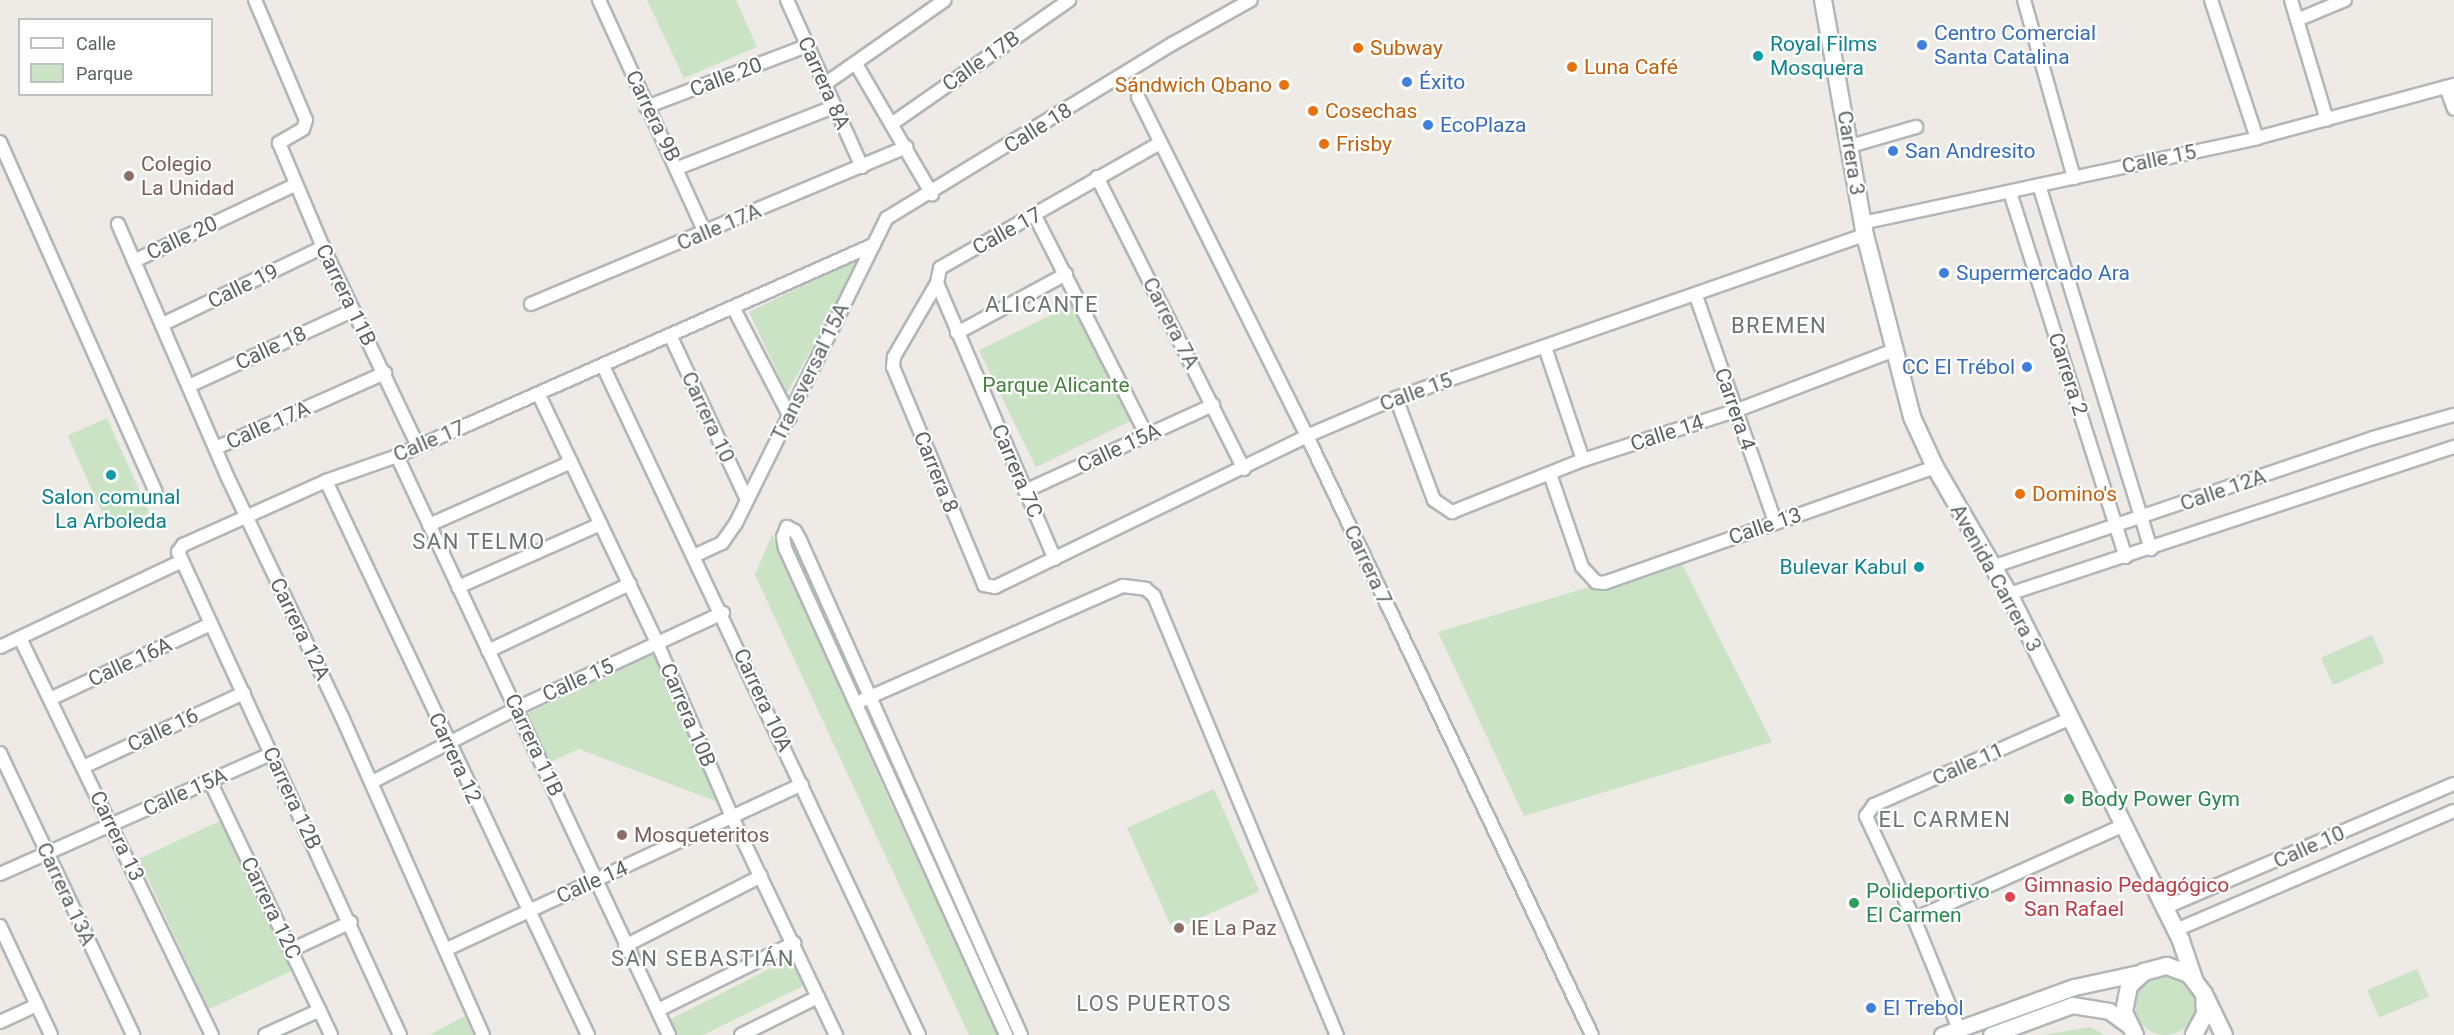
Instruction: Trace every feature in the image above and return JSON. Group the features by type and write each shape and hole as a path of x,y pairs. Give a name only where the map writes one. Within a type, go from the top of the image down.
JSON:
{"main road":[{"name":"Carrera 3","path":"1823,0 1863,229"},
{"name":"Avenida Carrera 3","path":"1863,229 1892,351 1912,417 1935,467 2009,594 2164,908"},
{"path":"2164,908 2179,935 2194,978 2224,1035"},
{"path":"2132,1030 2124,1005 2127,992 2144,972 2167,966 2179,952 2179,935"},
{"path":"2167,966 2194,978"},
{"path":"2194,1035 2205,1014 2204,994"}],"street":[{"name":"Carrera 11B","path":"255,0 306,120 303,129 279,143 323,248 385,373 418,446"},
{"name":"Carrera 9B","path":"599,0 646,107 678,168 705,233"},
{"name":"Carrera 8A","path":"787,0 862,167"},
{"path":"825,84 945,0"},
{"name":"Calle 17B","path":"893,123 1069,0"},
{"name":"Calle 18","path":"932,194 1144,62 1251,0"},
{"path":"2024,0 2074,178"},
{"path":"2211,0 2257,138"},
{"path":"2291,0 2327,120"},
{"path":"2297,20 2345,0"},
{"name":"Calle 20","path":"646,107 807,46"},
{"path":"856,64 893,123 932,194"},
{"path":"2450,86 2454,109"},
{"name":"Calle 15","path":"984,585 995,587 1244,469 1307,436 1396,398 1696,296 1863,229 2039,185 2257,138 2450,86"},
{"name":"Carrera 7","path":"1138,97 1307,436 1592,1035"},
{"path":"678,168 834,107"},
{"path":"1850,146 1916,127"},
{"path":"0,142 156,492"},
{"name":"Calle 17","path":"894,357 937,283 940,268 1160,143"},
{"name":"Calle 17A","path":"531,304 906,147"},
{"name":"Carrera 7A","path":"1097,177 1244,469"},
{"name":"Calle 20","path":"134,261 295,185"},
{"name":"Carrera 2","path":"2039,185 2151,549"},
{"name":"Carrera 2","path":"2010,192 2126,557"},
{"name":"Transversal 15A","path":"694,556 723,543 790,417 887,218 932,194"},
{"path":"1035,216 1147,436"},
{"name":"Carrera 12A","path":"118,224 191,385 246,517 372,783 483,1035"},
{"name":"Calle 17","path":"180,562 178,552 183,545 326,480 397,456 538,395 873,245"},
{"name":"Calle 19","path":"163,324 323,248"},
{"path":"957,333 1066,274"},
{"name":"Carrera 7C","path":"937,283 1055,559"},
{"name":"Carrera 4","path":"1696,296 1775,522"},
{"path":"734,309 790,417"},
{"name":"Calle 18","path":"191,385 352,310"},
{"name":"Carrera 10","path":"671,337 746,498"},
{"path":"1545,347 1584,460"},
{"name":"Calle 14","path":"1396,398 1434,500 1442,508 1463,510 1584,460 1735,411 1892,351"},
{"name":"Carrera 8","path":"894,357 893,367 984,585"},
{"name":"Carrera 10A","path":"603,366 723,613 920,1035"},
{"name":"Calle 17A","path":"218,447 385,373"},
{"name":"Carrera 10B","path":"538,395 658,645 732,817 836,1035"},
{"name":"Calle 15A","path":"1025,491 1213,405"},
{"name":"Calle 12A","path":"1992,567 2142,519 2373,438 2454,415"},
{"name":"Calle 12A","path":"2009,594 2151,549 2454,447"},
{"name":"Carrera 11B","path":"397,456 517,708 625,946 669,1035"},
{"path":"429,525 571,462"},
{"name":"Calle 13","path":"1550,474 1582,567 1596,582 1604,583 1935,467"},
{"name":"Carrera 12","path":"326,480 448,743 588,1035"},
{"path":"458,587 601,524"},
{"path":"1006,1035 785,548 783,537 788,527 795,531 800,540 1021,1035"},
{"path":"0,647 180,562"},
{"name":"Carrera 12B","path":"180,562 351,922 400,1035"},
{"path":"488,651 630,585"},
{"path":"855,704 1123,586 1146,589 1154,596 1337,1035"},
{"name":"Calle 15","path":"372,783 517,708 658,645 723,613"},
{"name":"Calle 16A","path":"50,699 211,624"},
{"name":"Carrera 13","path":"20,638 113,824 212,1035"},
{"name":"Calle 16","path":"83,767 244,693"},
{"name":"Calle 11","path":"1914,919 1866,821 1869,811 2069,719"},
{"name":"Carrera 13A","path":"0,753 133,1035"},
{"name":"Calle 15A","path":"0,874 271,753"},
{"name":"Carrera 12C","path":"210,781 331,1035"},
{"name":"Calle 14","path":"447,949 802,784"},
{"name":"Calle 10","path":"2164,908 2454,784"},
{"name":"Calle 10","path":"2179,935 2454,811"},
{"path":"1959,1029 1914,919 2122,826"},
{"path":"625,946 761,876"},
{"path":"291,950 351,922"},
{"path":"0,926 3,940 51,1035"},
{"path":"658,1010 794,943"},
{"path":"1942,1035 2074,987 2144,972"},
{"path":"741,1035 818,997"},
{"path":"0,1022 37,1005"},
{"path":"1991,1035 2072,1005 2109,1011 2132,1030"},
{"path":"265,1035 320,1010"}],"green space":[{"path":"647,0 736,0 757,47 684,78"},
{"path":"862,257 787,393 749,312"},
{"name":"Parque Alicante","path":"1076,303 1133,420 1036,467 979,350"},
{"path":"107,418 149,513 110,530 68,435"},
{"path":"772,534 885,791 999,1035 969,1035 755,575"},
{"path":"1680,560 1772,742 1524,816 1438,632"},
{"path":"2372,635 2384,662 2333,685 2321,658"},
{"path":"653,654 723,804 579,749 550,762 527,714"},
{"path":"1214,789 1260,891 1173,930 1127,828"},
{"path":"222,820 292,970 209,1009 139,859"},
{"path":"791,958 805,985 703,1035 676,1035 669,1020"},
{"path":"2417,969 2429,997 2379,1018 2367,990"},
{"path":"2159,975 2171,975 2182,980 2190,988 2195,1005 2193,1017 2182,1030 2171,1035 2159,1035 2148,1030 2140,1022 2135,1011 2135,999 2140,988 2148,980"},
{"path":"465,1016 473,1035 431,1035 433,1033"},
{"path":"2091,1027 2104,1035 2044,1035"}],"place":[{"name":"Centro Comercial Santa Catalina","path":"1922,45"},
{"name":"Subway","path":"1358,48"},
{"name":"Royal Films Mosquera","path":"1758,56"},
{"name":"Luna Café","path":"1572,67"},
{"name":"Éxito","path":"1407,82"},
{"name":"Sándwich Qbano","path":"1284,85"},
{"name":"Cosechas","path":"1313,111"},
{"name":"EcoPlaza","path":"1428,125"},
{"name":"Frisby","path":"1324,144"},
{"name":"San Andresito","path":"1893,151"},
{"name":"Colegio La Unidad","path":"129,176"},
{"name":"Supermercado Ara","path":"1944,273"},
{"name":"CC El Trébol","path":"2027,367"},
{"name":"Salon comunal La Arboleda","path":"111,475"},
{"name":"Domino's","path":"2020,494"},
{"name":"Bulevar Kabul","path":"1919,567"},
{"name":"Body Power Gym","path":"2069,799"},
{"name":"Mosqueteritos","path":"622,835"},
{"name":"Gimnasio Pedagógico San Rafael","path":"2010,897"},
{"name":"Polideportivo El Carmen","path":"1854,903"},
{"name":"IE La Paz","path":"1179,928"},
{"name":"El Trebol","path":"1871,1008"}],"district":[{"name":"ALICANTE","path":"1042,305"},
{"name":"BREMEN","path":"1779,326"},
{"name":"SAN TELMO","path":"479,542"},
{"name":"EL CARMEN","path":"1945,820"},
{"name":"SAN SEBASTIÁN","path":"703,959"},
{"name":"LOS PUERTOS","path":"1154,1004"}]}
